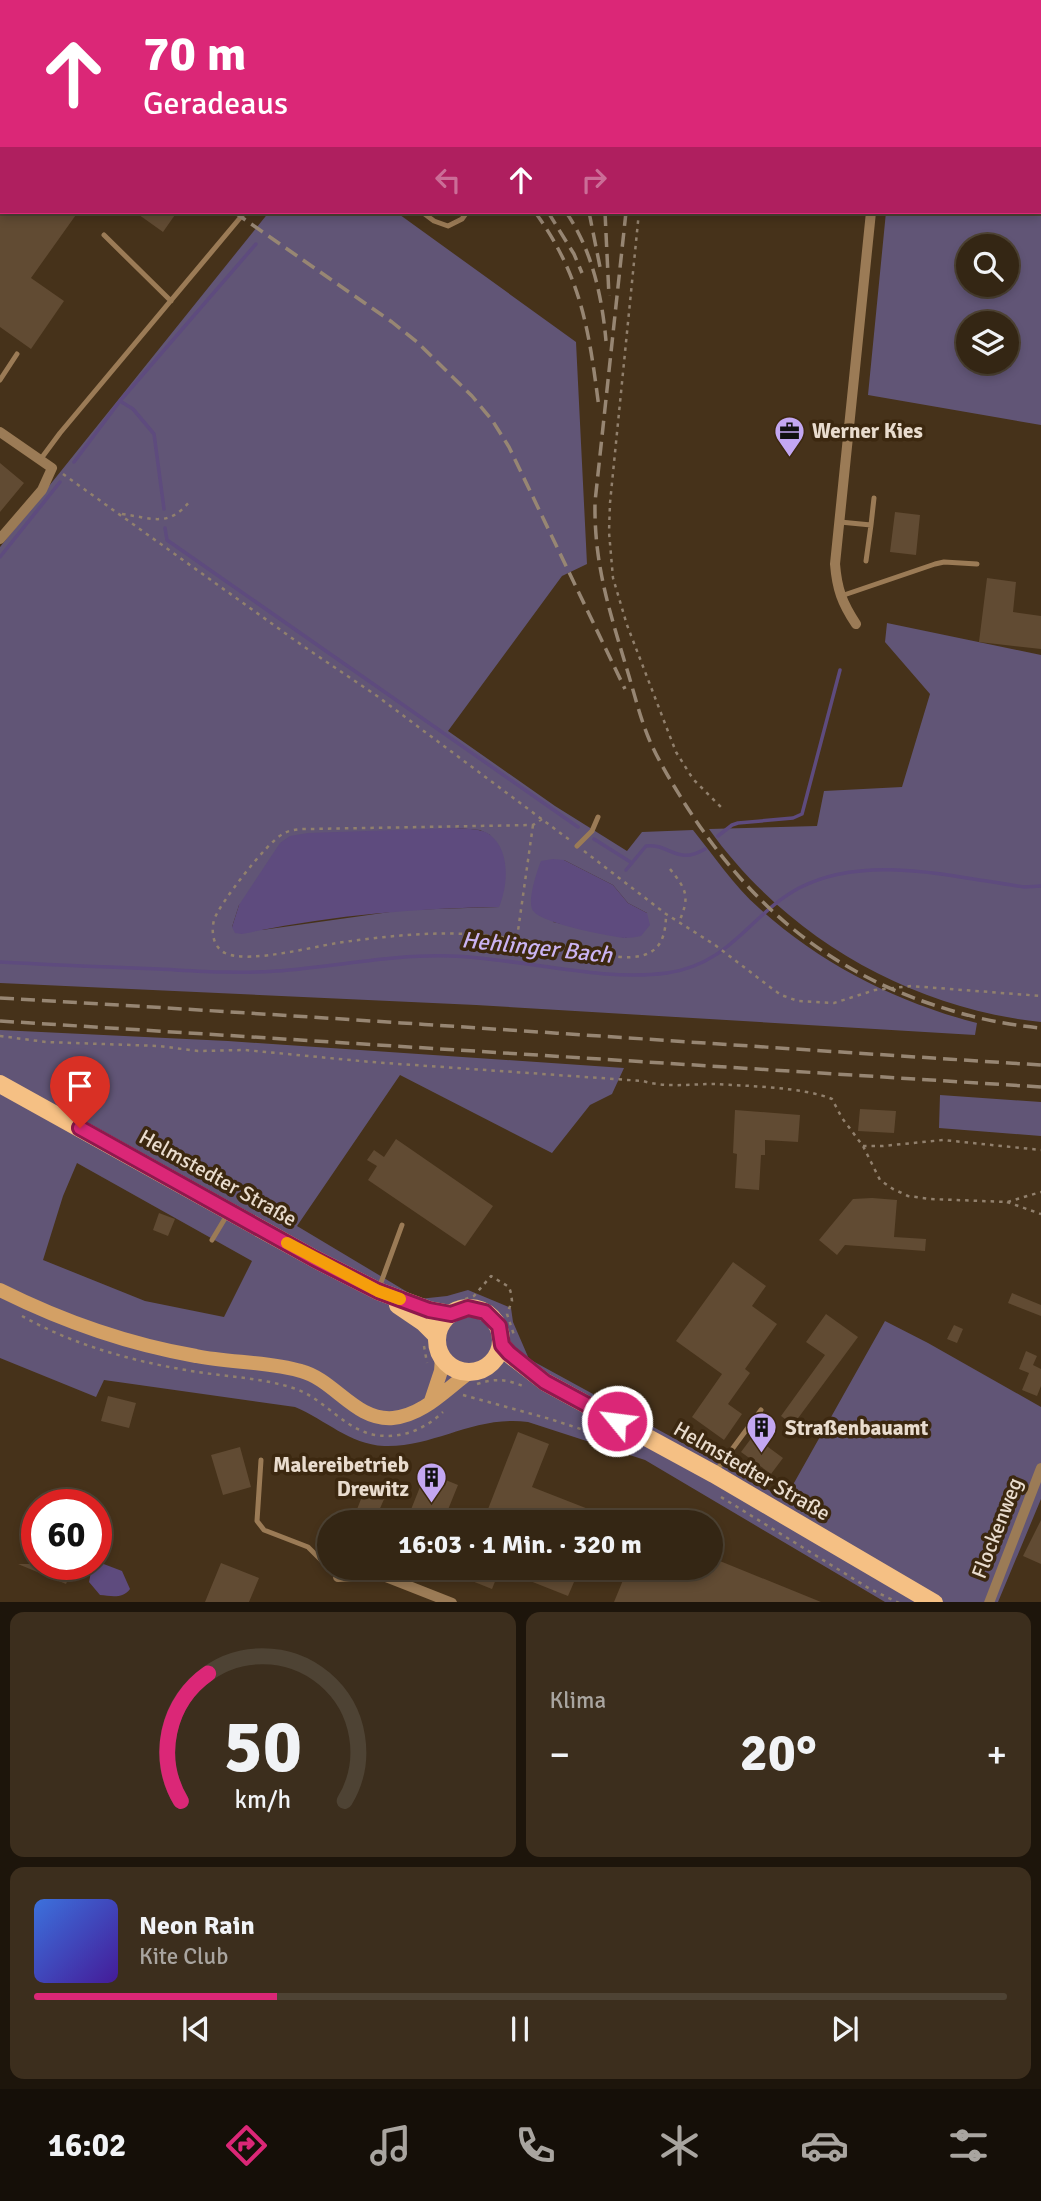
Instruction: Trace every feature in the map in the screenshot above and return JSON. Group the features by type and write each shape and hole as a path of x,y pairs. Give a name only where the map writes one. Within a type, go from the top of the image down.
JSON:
{"main road":[{"name":"Helmstedter Straße","path":"0,1084 315,1259 378,1291 429,1310 453,1308"},
{"path":"0,1290 62,1319 130,1342 199,1357 301,1371 316,1377 368,1414 393,1418 407,1415 431,1403 442,1387 493,1362 502,1345 499,1326 485,1312 453,1308 442,1322 437,1336 442,1358 442,1387"},
{"name":"Helmstedter Straße","path":"378,1291 437,1336"},
{"name":"Helmstedter Straße","path":"502,1345 545,1382 714,1474 919,1597 934,1602"},
{"path":"442,1358 454,1368 477,1370"},
{"name":"Helmstedter Straße","path":"477,1370 512,1371 545,1382"}],"street":[{"path":"856,624 837,587 835,564 872,214"},
{"path":"0,432 52,468 42,490 0,539"},
{"name":"Flockenweg","path":"989,1602 1036,1494 1041,1468"},
{"path":"395,1580 452,1602"}],"lane":[{"path":"40,460 243,214"},
{"path":"425,214 448,226 462,219 466,214"},
{"path":"104,235 171,300"},
{"path":"0,380 18,354"},
{"path":"866,561 874,498"},
{"path":"840,522 871,526"},
{"path":"841,596 935,564 977,564"},
{"path":"577,846 592,831 598,817"},
{"path":"212,1240 229,1210"},
{"path":"378,1291 402,1225"},
{"path":"714,1474 761,1410"},
{"path":"261,1460 257,1521 264,1530 308,1547 317,1556"}],"path":[{"path":"639,214 610,503 609,532 613,578 627,625 676,752 694,779 721,807"},
{"path":"52,468 377,696 666,914 715,945 781,995 798,1001 834,1003 875,990 899,986 1041,996"},
{"path":"119,513 165,520 180,514 190,501"},
{"path":"542,819 533,825 295,830 282,834 268,844 221,907 214,919 214,939 225,953 248,957 350,941 465,934 517,938 634,958 646,956 662,941 666,914"},
{"path":"517,938 533,825"},
{"path":"670,869 680,881 686,895 679,922"},
{"path":"0,1036 46,1042 159,1046 207,1052 245,1050 669,1085 713,1084 816,1092 832,1099 842,1118 863,1146 880,1180 908,1196 1007,1202 1041,1214"},
{"path":"863,1146 943,1140 1041,1150"},
{"path":"1007,1202 1041,1192"},
{"path":"453,1308 474,1296 491,1276 509,1287 512,1301 507,1314 520,1354 517,1360"},
{"path":"422,1322 419,1333 423,1340 430,1377 442,1387 628,1445"},
{"path":"715,1493 870,1589 899,1602"}],"shaded area":[{"path":"267,214 399,214 576,342 587,564 562,576 448,731 555,806 627,851 642,832 693,830 750,899 808,947 861,979 889,992 977,1023 975,1035 476,1005 0,983 0,547","holes":["456,828 480,830 490,835 499,907 404,910 262,930 232,927 239,905","564,860 613,885 628,903 647,913 626,938 553,922"]},
{"path":"886,214 1041,214 1041,425 868,395"},
{"path":"887,623 1041,655 1041,1022 992,1014 945,1001 899,983 855,961 813,934 775,903 740,868 709,829 817,826 824,791 902,787 930,694 885,642"},
{"path":"456,828 485,832 501,849 506,879 499,907 370,914 242,934 235,933 232,927 239,905 280,843 290,836 308,833"},
{"path":"564,860 613,885 628,903 647,913 650,925 641,936 624,938 574,928 537,914 531,904 535,878 541,861"},
{"path":"0,1030 228,1041 624,1068 612,1094 590,1105 552,1153 400,1075 297,1226 419,1299 447,1296 468,1290 511,1308 513,1322 529,1359 785,1499 885,1321 1041,1407 1041,1499 998,1602 885,1602 645,1460 528,1422 490,1423 420,1442 384,1446 360,1441 295,1407 104,1380 96,1397 0,1358","holes":["77,1163 252,1261 224,1317 145,1301 43,1260 63,1196"]},
{"path":"940,1095 1041,1102 1041,1136 939,1128"},
{"path":"112,1567 122,1571 130,1589 116,1596 100,1595 89,1582 112,1580"}],"building":[{"path":"0,214 77,214 31,278 64,301 31,349 0,327"},
{"path":"138,214 176,214 163,232"},
{"path":"0,463 24,483 0,512"},
{"path":"895,512 920,515 916,555 890,552"},
{"path":"987,578 1016,582 1013,612 1041,616 1041,649 979,642"},
{"path":"860,1109 896,1111 894,1133 858,1131"},
{"path":"735,1110 800,1115 798,1142 765,1140 765,1155 761,1155 759,1190 735,1188"},
{"path":"396,1139 493,1206 465,1246 368,1180 377,1166 367,1160 374,1150 384,1157"},
{"path":"853,1199 897,1200 894,1237 926,1239 925,1251 845,1245 837,1255 819,1240"},
{"path":"159,1213 175,1219 168,1236 153,1230"},
{"path":"733,1262 766,1286 752,1306 777,1324 745,1369 750,1373 728,1404 742,1414 724,1440 692,1417 722,1374 676,1341"},
{"path":"1012,1293 1041,1305 1041,1316 1008,1303"},
{"path":"826,1314 858,1337 793,1425 781,1416 825,1355 806,1342"},
{"path":"954,1325 963,1329 957,1343 947,1339"},
{"path":"1026,1351 1037,1356 1033,1365 1041,1369 1041,1386 1037,1396 1022,1390 1029,1373 1019,1369"},
{"path":"108,1396 136,1403 129,1428 101,1421"},
{"path":"518,1432 549,1444 532,1487 591,1510 488,1510"},
{"name":"Straßenbauamt","path":"753,1436 783,1458 771,1474 741,1452"},
{"path":"240,1447 251,1487 223,1495 211,1455"},
{"name":"Malereibetrieb Drewitz","path":"426,1472 458,1485 448,1510 411,1510"},
{"path":"365,1489 385,1497 379,1510 357,1510"},
{"path":"1041,1520 1041,1564 1023,1556"},
{"path":"723,1562 821,1602 614,1602 623,1580 723,1580"},
{"path":"221,1563 259,1578 249,1602 205,1602"},
{"path":"470,1580 496,1580 492,1589"},
{"path":"528,1580 575,1580 568,1596"}],"waterway":[{"path":"74,462 120,401 256,244"},
{"path":"120,401 133,409 154,434 164,509"},
{"path":"0,557 60,482"},
{"path":"165,528 167,540 578,827"},
{"path":"718,836 738,823 793,818 802,814 840,670"},
{"path":"594,839 632,863"},
{"path":"626,870 646,846 680,855 695,854 705,849"},
{"name":"Hehlinger Bach","path":"0,962 247,972 407,957 451,956 587,972 641,975 667,973 708,960 782,899 825,877 852,872 910,871 1024,887 1041,886"}],"railway":[{"path":"237,214 417,342 472,396 492,420 509,447 625,689"},
{"path":"536,214 563,259 581,306 599,408"},
{"path":"549,214 574,254 582,273"},
{"path":"567,214 583,242 594,274 606,341"},
{"path":"589,214 600,267"},
{"path":"605,214 609,296"},
{"path":"626,214 595,502 595,524 608,603 642,721 657,756 709,840 735,872 793,929 825,952 859,973 937,1006 988,1020 1041,1028"},
{"path":"0,998 1041,1065"},
{"path":"0,1021 1041,1087"}],"slow traffic":[{"path":"287,1243 378,1291 400,1299"}],"place":[{"name":"Werner Kies","path":"789,458"},
{"name":"Straßenbauamt","path":"762,1455"},
{"name":"Malereibetrieb Drewitz","path":"432,1504"}],"route":[{"path":"80,1128 315,1259 378,1291 429,1310 451,1314 477,1308 485,1312 499,1326 502,1345 509,1353 545,1382 617,1421"}]}
